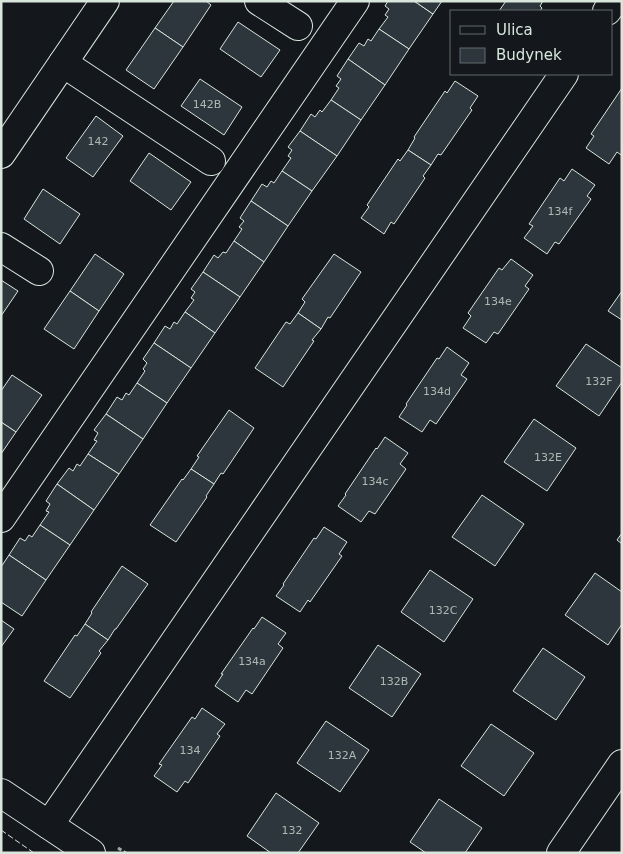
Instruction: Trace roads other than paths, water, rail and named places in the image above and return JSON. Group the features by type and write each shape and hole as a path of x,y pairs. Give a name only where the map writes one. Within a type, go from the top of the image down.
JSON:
{"street":[{"path":"1,154 105,1"},
{"path":"259,1 298,26"},
{"path":"1,518 355,1"},
{"path":"63,63 211,161"},
{"path":"50,825 563,75"},
{"path":"1,247 39,271"},
{"path":"561,853 622,764"},
{"path":"1,793 91,853"}]}
